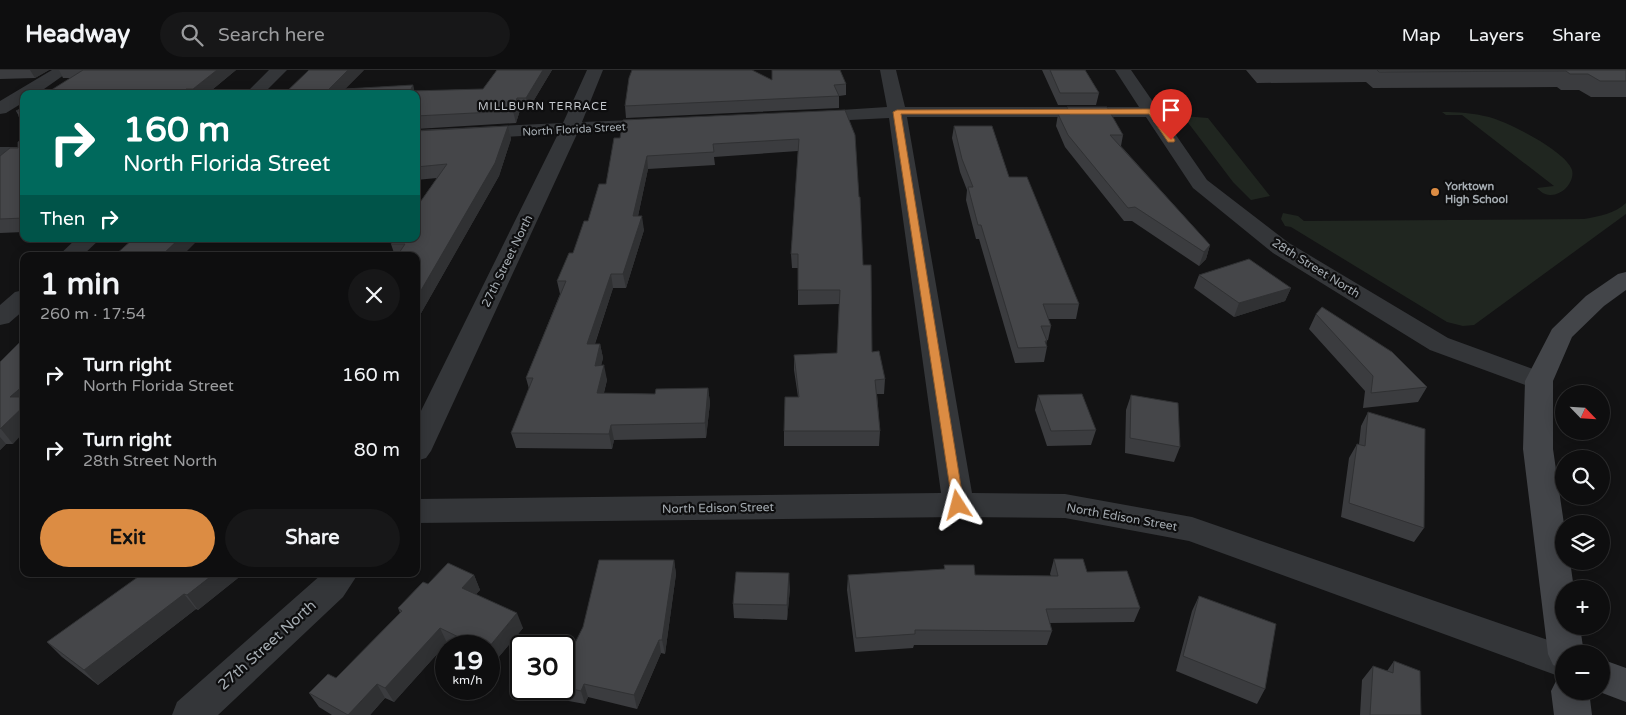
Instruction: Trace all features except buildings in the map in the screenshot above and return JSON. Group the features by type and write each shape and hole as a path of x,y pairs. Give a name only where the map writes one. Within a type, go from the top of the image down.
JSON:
{"street":[{"path":"30,90 63,70"},
{"path":"257,90 279,70"},
{"name":"27th Street North","path":"420,443 570,129 595,70"},
{"path":"888,70 897,112 958,505"},
{"name":"28th Street North","path":"1123,70 1200,184 1281,248 1439,344 1538,381"},
{"path":"0,109 20,96"},
{"path":"788,118 897,112 1152,112"},
{"name":"North Florida Street","path":"420,136 680,123"},
{"path":"0,154 20,153"},
{"path":"74,252 85,242"},
{"path":"1565,645 1538,449 1538,381 1561,334 1595,302 1626,279"},
{"path":"0,318 20,300"},
{"name":"North Edison Street","path":"420,511 958,505 1065,506 1192,529 1555,659"},
{"name":"27th Street North","path":"191,715 338,577"},
{"path":"1610,679 1626,685"},
{"path":"1571,700 1573,715"}],"shaded area":[{"path":"1442,112 1466,113 1489,117 1535,138 1559,154 1567,162 1572,170 1570,183 1563,191 1555,195 1544,194 1537,188 1554,186 1462,115 1446,115"},
{"path":"1183,116 1208,118 1270,196 1251,200 1233,182"},
{"path":"1626,203 1626,214 1474,325 1463,326 1447,322 1291,227 1285,226 1281,219 1283,213 1298,216 1304,221 1584,219 1612,212"}],"place":[{"name":"Yorktown High School","path":"1435,192"}],"district":[{"name":"MILLBURN TERRACE","path":"543,106"}],"route":[{"path":"958,505 897,112 1152,112 1171,140"}]}
